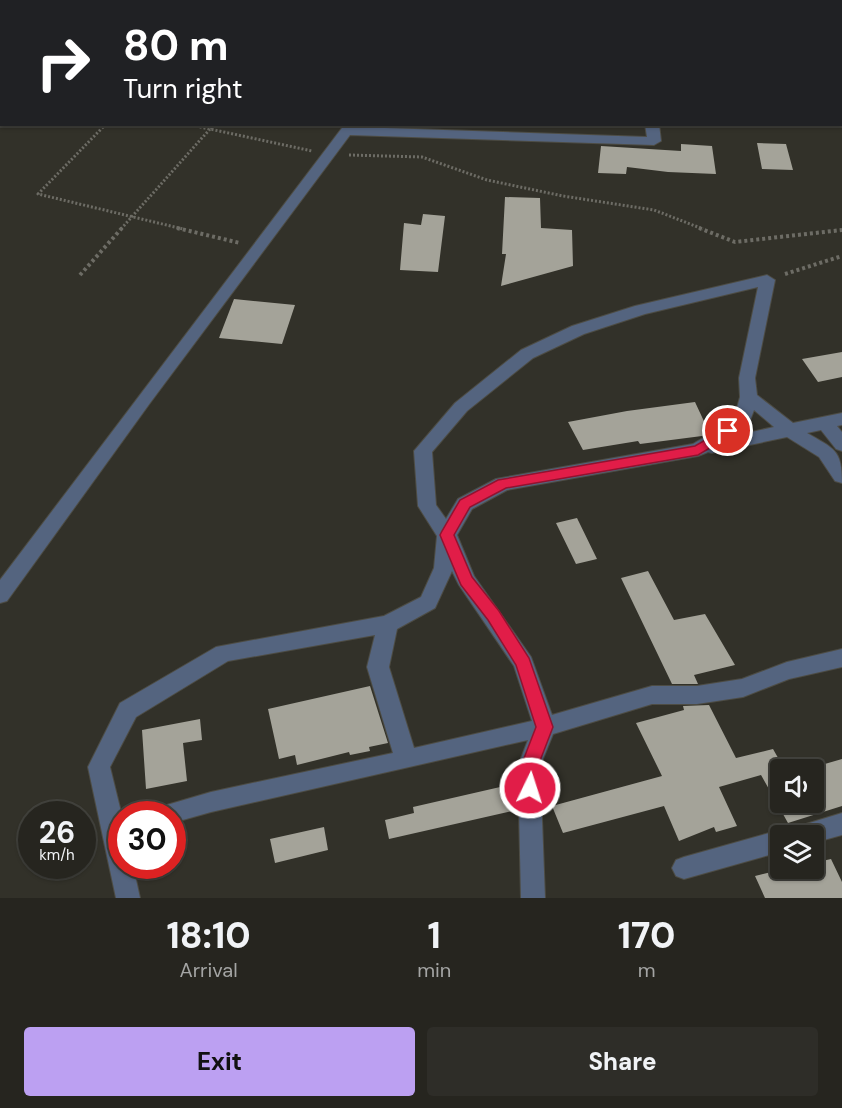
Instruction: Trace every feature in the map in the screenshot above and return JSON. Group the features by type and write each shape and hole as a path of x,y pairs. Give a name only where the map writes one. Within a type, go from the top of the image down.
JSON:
{"street":[{"path":"0,596 144,399 349,128 572,131 654,141 652,126"},
{"path":"533,898 529,766 545,727 524,663 466,580 447,535 427,506 423,451 461,407 527,354 578,330 641,310 767,280 747,378 749,398 742,422 698,450"},
{"path":"749,398 789,430 825,452 842,476"},
{"path":"109,801 99,766 128,710 223,653 388,624 428,602 444,568 447,535 465,504 503,484 698,450 834,421 842,446"},
{"path":"388,624 378,667 392,707 406,760"},
{"path":"186,809 545,727 652,695 697,694 743,688 787,671 842,658"},
{"path":"824,829 842,824"},
{"path":"684,868 770,844"},
{"path":"125,879 128,898"}],"path":[{"path":"104,126 38,194 258,248"},
{"path":"197,126 329,154 422,156 487,180 563,196 654,210 735,242 842,230"},
{"path":"80,275 212,126"},
{"path":"767,280 842,256"}],"building":[{"path":"757,143 786,144 793,170 762,169"},
{"path":"681,144 712,146 716,174 627,167 626,174 598,173 601,146 681,151"},
{"path":"505,197 540,198 541,228 572,230 573,266 501,286 506,254 502,254"},
{"path":"423,214 445,216 438,272 400,270 404,223 421,225"},
{"path":"234,299 295,305 282,344 219,338"},
{"path":"842,352 842,377 818,382 802,359"},
{"path":"695,402 709,432 702,436 640,444 638,441 583,450 568,422 627,411"},
{"path":"577,518 597,559 576,564 556,523"},
{"path":"648,571 674,620 705,614 735,665 694,675 698,684 672,684 621,578"},
{"path":"370,686 388,743 369,747 370,751 350,755 349,752 297,765 295,755 279,759 268,709"},
{"path":"709,705 736,758 773,749 779,759 770,759 770,791 761,775 719,787 737,826 716,832 714,827 679,841 664,806 563,833 552,806 662,776 636,723 684,710 683,706"},
{"path":"200,719 202,740 183,743 187,781 146,789 142,730"},
{"path":"842,759 842,806 824,812 824,764"},
{"path":"513,784 517,810 389,839 385,820 414,813 413,807"},
{"path":"782,813 820,813 788,823"},
{"path":"324,827 328,850 275,863 270,839"},
{"path":"831,859 842,882 842,898 765,898 755,876 770,872 770,879 824,879 824,861"}],"route":[{"path":"530,788 529,766 545,727 538,705 524,663 466,580 447,535 465,504 503,484 698,450 728,431"}]}
